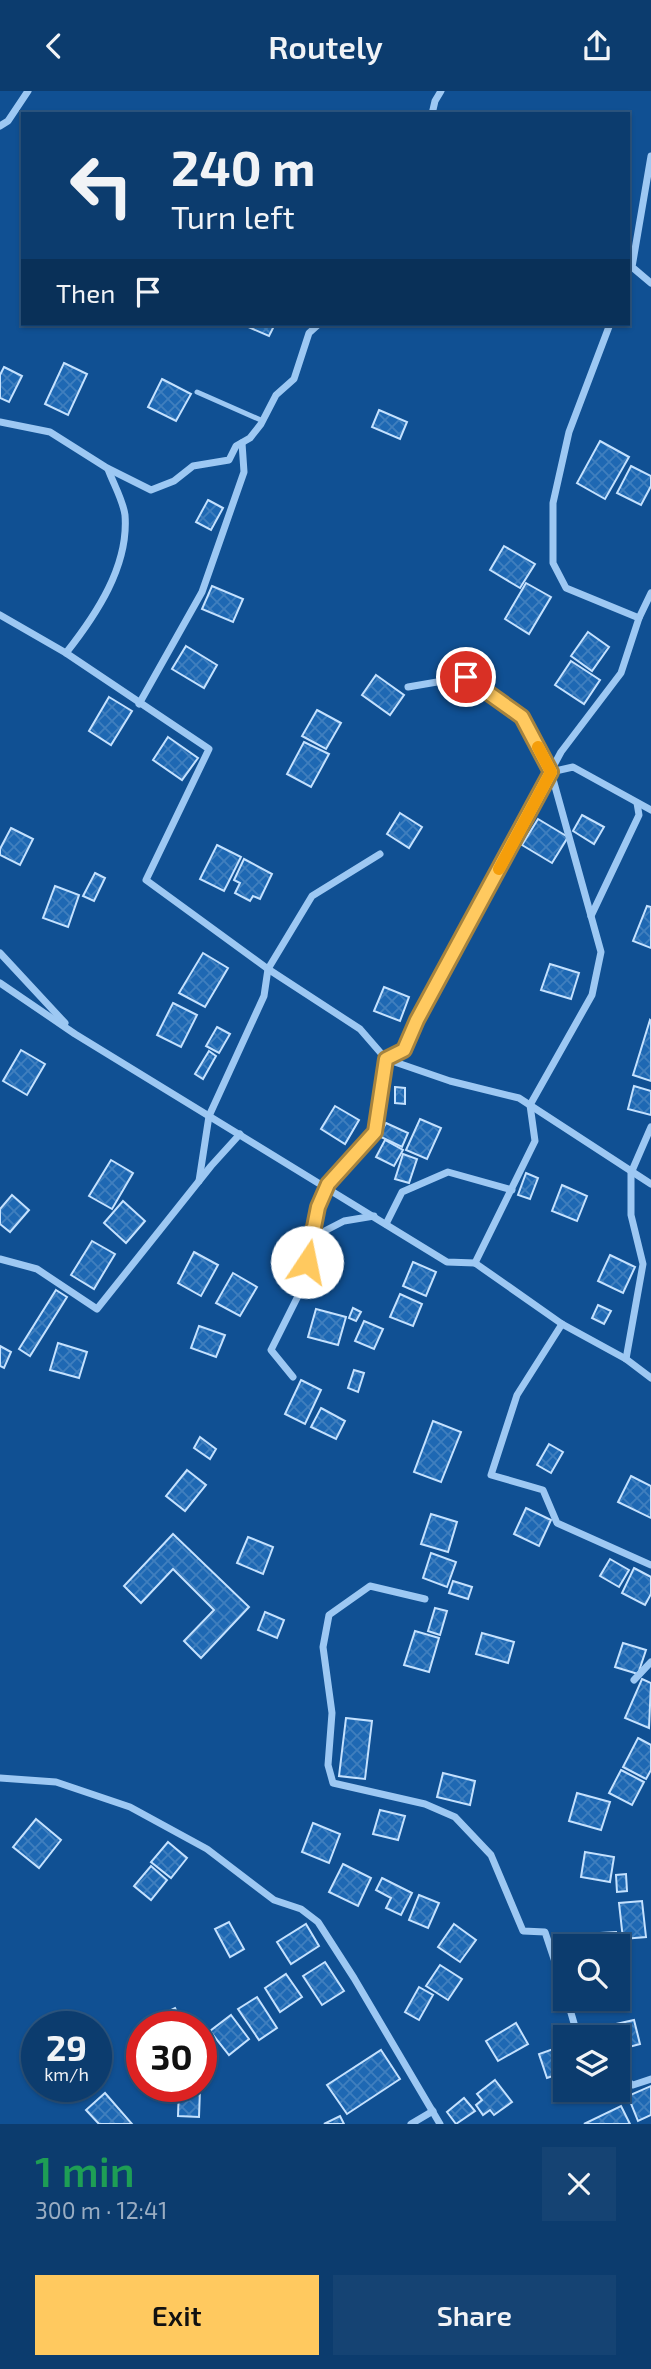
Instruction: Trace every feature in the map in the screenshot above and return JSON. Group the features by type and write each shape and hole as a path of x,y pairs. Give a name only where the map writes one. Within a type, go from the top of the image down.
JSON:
{"street":[{"path":"0,126 8,121 28,91"},
{"path":"432,112 435,101 442,91"},
{"path":"630,272 651,156"},
{"path":"632,267 651,283"},
{"path":"0,422 50,432 107,468 151,490 174,481 193,466 229,460 236,446 250,438 263,421 276,395 294,379 309,333 317,326"},
{"path":"609,326 569,432 553,503 553,563 566,588 639,618"},
{"path":"139,703 202,592 244,472 242,443"},
{"path":"66,653 90,622 110,585 122,553 125,514 107,468"},
{"path":"386,1059 404,1050 417,1020 561,752 621,673 639,618 651,593"},
{"path":"0,615 66,653 209,749 146,880 268,969 360,1029 386,1059 450,1081 519,1098 651,1184"},
{"path":"408,687 466,677 522,717 551,772 601,953 592,995 530,1105 536,1141 475,1263"},
{"path":"551,772 573,767 651,810"},
{"path":"591,916 639,815 636,803"},
{"path":"199,1181 209,1116 264,996 268,969 312,896 380,854"},
{"path":"0,953 75,1034"},
{"path":"0,983 75,1034 447,1262 475,1263 562,1324 626,1359 651,1378"},
{"path":"293,1377 271,1350 302,1288 318,1207 327,1188 375,1132 386,1059"},
{"path":"626,1359 643,1264 631,1215 631,1173 651,1127"},
{"path":"0,1272 2,1260 37,1269 97,1309 240,1134"},
{"path":"386,1224 402,1192 448,1172 512,1190"},
{"path":"313,1237 344,1221 374,1216"},
{"path":"562,1324 517,1395 491,1475 543,1490 557,1523 651,1565"},
{"path":"425,1599 370,1585 329,1615 323,1647 332,1713 328,1765 333,1783 425,1804 455,1817 491,1855 523,1931 545,1932 553,1956"},
{"path":"634,1680 651,1662"},
{"path":"0,1778 56,1782 130,1807 207,1849 274,1900 301,1909 318,1922 398,2050 440,2124"},
{"path":"630,2083 633,2085 651,2079"},
{"path":"411,2124 433,2111"}],"lane":[{"path":"197,392 263,421"}],"building":[{"path":"246,326 274,326 269,336"},
{"path":"64,363 87,374 68,415 45,404"},
{"path":"4,367 22,376 9,402 0,398 0,375"},
{"path":"162,379 191,394 176,421 148,407"},
{"path":"379,410 407,422 400,439 372,427"},
{"path":"600,441 629,457 605,499 577,483"},
{"path":"631,466 651,476 651,486 641,505 617,493"},
{"path":"208,500 223,508 211,530 196,522"},
{"path":"504,546 535,564 520,588 490,570"},
{"path":"526,583 551,597 529,634 505,619"},
{"path":"212,586 243,599 233,622 202,609"},
{"path":"588,632 609,647 592,671 571,656"},
{"path":"186,646 217,665 204,688 172,669"},
{"path":"571,661 600,680 584,704 555,685"},
{"path":"376,675 404,695 390,715 362,695"},
{"path":"109,697 132,711 111,745 89,731"},
{"path":"317,710 341,723 326,749 302,736"},
{"path":"168,737 198,758 182,780 153,760"},
{"path":"304,742 329,754 311,787 287,774"},
{"path":"400,813 422,827 409,848 387,834"},
{"path":"582,815 604,827 594,844 573,831"},
{"path":"538,819 568,837 552,863 522,845"},
{"path":"11,828 33,839 20,865 0,855 0,849"},
{"path":"217,845 241,857 224,891 200,879"},
{"path":"244,859 272,874 260,899 253,896 250,901 235,893 240,883 234,880"},
{"path":"95,873 105,878 94,901 83,896"},
{"path":"55,886 79,895 68,927 43,918"},
{"path":"647,906 651,907 651,948 633,941"},
{"path":"203,953 228,968 205,1007 179,993"},
{"path":"550,964 579,973 571,999 541,990"},
{"path":"384,987 409,997 400,1021 374,1011"},
{"path":"173,1003 197,1015 181,1047 157,1035"},
{"path":"651,1021 651,1081 633,1075"},
{"path":"217,1027 230,1034 219,1053 206,1046"},
{"path":"21,1050 45,1064 27,1095 3,1081"},
{"path":"209,1051 216,1056 203,1079 195,1074"},
{"path":"634,1086 651,1091 651,1115 628,1109"},
{"path":"395,1087 405,1088 405,1104 395,1103"},
{"path":"335,1106 359,1120 345,1144 321,1129"},
{"path":"420,1119 441,1128 427,1159 406,1150"},
{"path":"386,1123 408,1133 402,1147 379,1136"},
{"path":"385,1140 403,1150 394,1166 376,1157"},
{"path":"403,1154 417,1159 409,1183 395,1179"},
{"path":"111,1160 133,1173 112,1209 89,1196"},
{"path":"526,1173 538,1178 530,1199 518,1195"},
{"path":"562,1185 587,1196 577,1221 552,1211"},
{"path":"12,1195 29,1210 10,1232 0,1224 0,1209"},
{"path":"123,1201 145,1221 126,1243 104,1223"},
{"path":"92,1241 115,1254 94,1289 71,1275"},
{"path":"194,1252 218,1265 201,1296 178,1283"},
{"path":"610,1255 635,1267 623,1293 598,1281"},
{"path":"413,1262 436,1272 426,1296 403,1286"},
{"path":"233,1273 257,1287 240,1316 216,1303"},
{"path":"56,1290 67,1297 30,1356 19,1349"},
{"path":"400,1294 422,1304 413,1326 390,1317"},
{"path":"598,1305 611,1311 604,1324 592,1318"},
{"path":"353,1308 361,1312 356,1321 349,1318"},
{"path":"316,1309 346,1317 338,1345 308,1337"},
{"path":"364,1321 383,1329 374,1349 355,1341"},
{"path":"199,1326 225,1335 216,1357 191,1348"},
{"path":"58,1343 87,1352 79,1378 50,1370"},
{"path":"0,1346 11,1352 4,1368 0,1366"},
{"path":"354,1370 364,1373 358,1392 348,1388"},
{"path":"301,1380 321,1390 305,1424 285,1414"},
{"path":"321,1408 345,1421 336,1439 311,1427"},
{"path":"433,1421 461,1432 441,1482 414,1472"},
{"path":"200,1437 216,1449 210,1459 194,1448"},
{"path":"549,1444 563,1452 551,1473 537,1465"},
{"path":"187,1470 206,1485 185,1511 166,1496"},
{"path":"631,1476 651,1486 651,1518 618,1502"},
{"path":"526,1508 551,1520 539,1546 514,1534"},
{"path":"431,1514 457,1522 448,1552 421,1544"},
{"path":"173,1534 249,1607 201,1658 184,1641 214,1610 173,1569 141,1603 124,1586"},
{"path":"248,1537 273,1547 263,1574 237,1563"},
{"path":"431,1553 456,1562 447,1587 423,1578"},
{"path":"610,1559 629,1570 619,1587 600,1576"},
{"path":"634,1568 651,1577 651,1594 645,1605 622,1593"},
{"path":"453,1581 472,1587 468,1599 449,1593"},
{"path":"435,1608 447,1611 440,1635 428,1631"},
{"path":"265,1612 284,1620 277,1638 258,1630"},
{"path":"415,1631 439,1638 429,1672 404,1665"},
{"path":"482,1633 514,1642 508,1663 476,1654"},
{"path":"623,1643 646,1650 638,1674 615,1667"},
{"path":"642,1679 651,1683 649,1728 625,1718"},
{"path":"346,1718 372,1721 365,1779 339,1776"},
{"path":"638,1738 651,1745 651,1770 646,1779 623,1767"},
{"path":"621,1770 644,1782 632,1805 609,1793"},
{"path":"443,1773 475,1781 470,1805 437,1797"},
{"path":"577,1793 610,1802 601,1830 569,1821"},
{"path":"380,1810 405,1816 398,1840 373,1834"},
{"path":"36,1819 61,1840 39,1868 13,1847"},
{"path":"313,1823 340,1834 329,1863 302,1852"},
{"path":"168,1842 187,1858 171,1878 151,1862"},
{"path":"585,1852 614,1857 610,1882 581,1877"},
{"path":"343,1864 371,1878 358,1906 329,1892"},
{"path":"151,1866 167,1880 151,1900 134,1886"},
{"path":"626,1874 627,1891 617,1892 616,1875"},
{"path":"382,1878 412,1893 401,1915 386,1908 391,1898 376,1890"},
{"path":"419,1895 439,1903 428,1928 409,1920"},
{"path":"642,1901 646,1937 630,1938 630,1934 622,1934 619,1903"},
{"path":"229,1922 244,1949 230,1957 215,1929"},
{"path":"306,1924 319,1946 291,1964 277,1942"},
{"path":"454,1924 476,1940 460,1962 438,1947"},
{"path":"616,1932 616,1934 584,1934"},
{"path":"325,1962 344,1991 322,2005 303,1976"},
{"path":"440,1965 462,1979 448,2000 426,1986"},
{"path":"286,1974 302,1997 280,2012 265,1988"},
{"path":"419,1987 433,1995 419,2020 405,2012"},
{"path":"257,1997 277,2028 259,2040 238,2009"},
{"path":"231,2015 249,2039 229,2055 217,2040 217,2026"},
{"path":"634,2020 640,2044 630,2047 630,2025 612,2025"},
{"path":"516,2023 528,2044 498,2061 486,2041"},
{"path":"553,2049 553,2076 547,2078 539,2054"},
{"path":"381,2050 400,2079 347,2114 327,2085"},
{"path":"495,2080 512,2102 494,2115 490,2110 483,2115 476,2105 482,2100 477,2094"},
{"path":"651,2086 651,2115 638,2121 630,2095"},
{"path":"464,2098 475,2111 456,2124 447,2112"},
{"path":"112,2101 132,2124 99,2124 86,2110 95,2102"},
{"path":"178,2102 200,2102 199,2117 178,2116"},
{"path":"621,2106 630,2124 584,2124"},
{"path":"340,2116 344,2124 324,2124"}],"slow traffic":[{"path":"499,869 551,772 538,747"}],"route":[{"path":"307,1262 318,1207 328,1184 375,1132 386,1059 404,1050 417,1020 551,772 522,717 466,677"}]}
